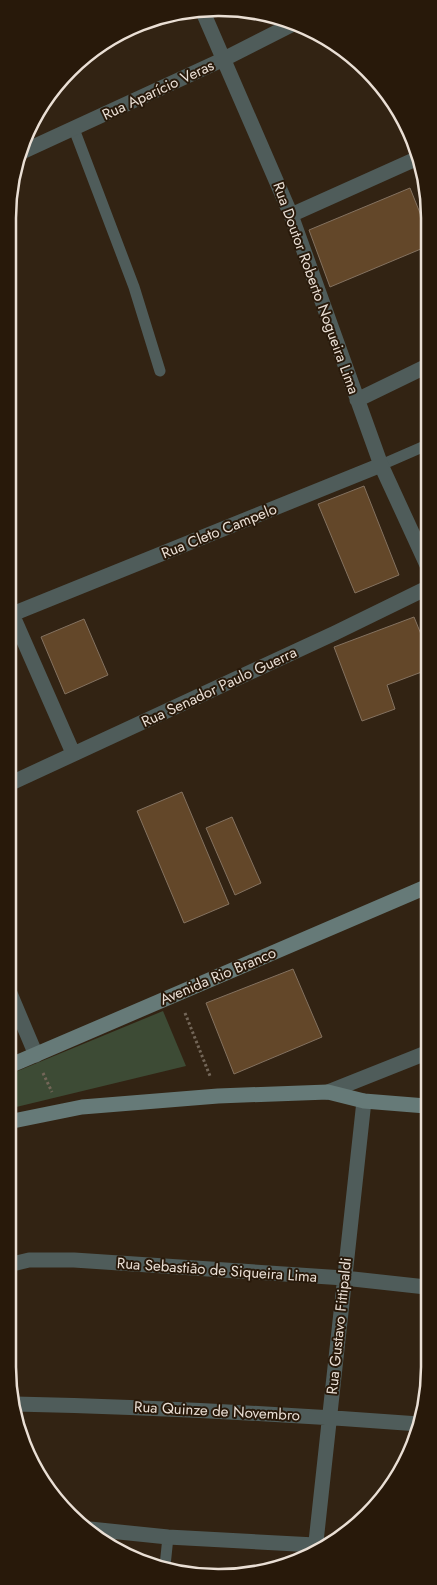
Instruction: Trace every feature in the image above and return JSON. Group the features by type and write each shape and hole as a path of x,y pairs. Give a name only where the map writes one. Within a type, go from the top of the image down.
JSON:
{"street":[{"name":"Rua Doutor Roberto Nogueira Lima","path":"205,17 291,215 382,465 421,552"},
{"name":"Rua Aparício Veras","path":"29,149 224,60 286,28"},
{"path":"291,215 412,161"},
{"path":"357,400 421,369"},
{"name":"Rua Cleto Campelo","path":"16,613 382,465"},
{"name":"Rua Senador Paulo Guerra","path":"16,781 335,633 421,591"},
{"path":"16,626 73,754"},
{"name":"Avenida Rio Branco","path":"16,1063 421,888"},
{"path":"16,1007 36,1054"},
{"path":"328,1092 421,1055"},
{"path":"16,1120 82,1107 218,1096 328,1092 364,1102 421,1106"},
{"name":"Rua Gustavo Fittipaldi","path":"319,1542 329,1417 364,1102"},
{"name":"Rua Sebastião de Siqueira Lima","path":"16,1263 29,1260 74,1260 344,1278 421,1286"},
{"name":"Rua Quinze de Novembro","path":"20,1404 137,1407 413,1424"},
{"path":"99,1530 168,1537 311,1546"}],"lane":[{"path":"74,129 134,288 160,371"},
{"name":"Rua Cleto Campelo","path":"382,465 421,448"},
{"path":"165,1562 168,1537"}],"path":[{"path":"177,994 218,1096"},
{"path":"36,1054 60,1111"}],"green space":[{"path":"163,1011 186,1066 16,1107 16,1072"}],"building":[{"path":"410,188 421,215 421,249 330,287 309,230"},
{"path":"364,486 399,575 355,593 318,504"},
{"path":"414,617 421,634 421,672 387,685 395,709 362,721 334,647"},
{"path":"84,619 108,675 65,694 41,637"},
{"path":"182,792 229,904 184,923 137,811"},
{"path":"232,817 261,883 235,895 206,828"},
{"path":"293,969 322,1037 234,1074 206,1003"}]}
